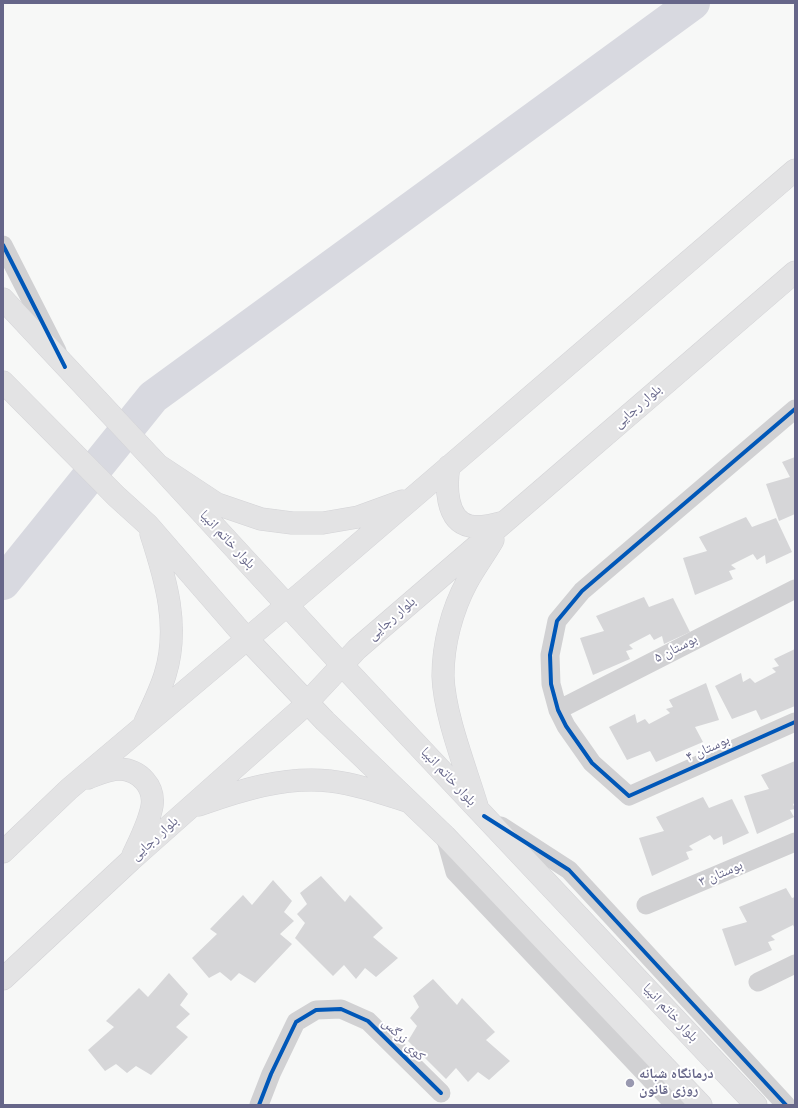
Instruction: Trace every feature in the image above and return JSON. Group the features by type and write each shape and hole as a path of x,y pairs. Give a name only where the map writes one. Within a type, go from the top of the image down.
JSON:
{"main road":[{"path":"3,852 69,789 288,605 795,170"},
{"name":"بلوار رجایی","path":"3,979 131,860 308,702 343,666 357,649 795,272"},
{"path":"3,299 90,394 158,465 217,504 261,519 300,523 330,522 358,517 413,497"},
{"path":"3,382 116,496 148,526 247,639 325,721 445,836 701,1105"},
{"name":"بلوار خاتم انبیا","path":"158,465 343,666 756,1105"},
{"path":"450,466 447,481 448,493 454,514 469,526 483,527 504,522"},
{"path":"482,813 450,718 443,676 449,628 467,582 504,522"},
{"path":"142,728 165,675 172,636 171,615 167,591 148,526"},
{"path":"69,789 88,778 107,771 122,769 136,773 146,780 151,791 152,805 143,834 131,860"},
{"path":"189,809 252,788 284,782 310,780 330,781 358,786 410,802"}],"street":[{"path":"3,246 65,367"},
{"path":"3,393 25,405"},
{"path":"558,710 551,684 550,655 557,621 582,591 795,409"},
{"name":"بوستان ۵","path":"558,710 777,597 795,590"},
{"name":"بوستان ۴","path":"558,710 566,726 592,764 629,796 795,722"},
{"path":"482,813 569,870 786,1105"},
{"path":"445,836 455,872 676,1105"},
{"name":"بوستان ۳","path":"646,905 795,842"},
{"path":"758,982 795,964"},
{"name":"کوی نرگس","path":"259,1105 271,1074 296,1022 316,1010 341,1009 368,1021 441,1093"}],"building":[{"path":"795,457 795,514 779,521 766,484 790,477 782,462"},
{"path":"746,517 752,527 776,518 792,552 766,564 765,555 757,560 753,554 731,565 736,569 729,571 733,579 695,595 683,558 707,551 699,537"},
{"path":"644,597 649,607 673,598 690,632 664,644 662,636 654,640 650,634 629,645 633,649 626,651 630,659 593,675 580,638 604,631 596,616"},
{"path":"795,649 795,706 761,720 756,710 732,719 715,686 741,673 743,682 750,678 755,683 776,672 772,668 779,666 774,659"},
{"path":"706,683 719,720 695,727 703,742 656,762 650,751 627,760 609,727 635,714 637,723 645,719 649,724 670,713 666,709 673,707 669,700"},
{"path":"795,761 795,803 793,804 795,809 790,810 794,817 757,834 744,796 769,789 761,775"},
{"path":"703,797 709,808 732,799 749,833 723,845 722,836 714,840 710,835 689,846 693,850 686,852 689,859 652,876 639,838 664,831 656,817"},
{"path":"321,876 345,902 350,895 383,928 373,937 398,958 376,977 365,968 356,979 344,965 333,976 295,938 305,923 297,914 307,904 300,893"},
{"path":"273,880 292,901 284,912 294,921 280,934 292,944 255,983 239,973 231,981 220,972 209,978 192,958 217,934 210,929 243,895 252,905"},
{"path":"786,888 792,898 795,897 795,929 793,925 771,936 775,940 768,942 772,950 735,966 722,929 747,922 739,907"},
{"path":"169,973 188,994 180,1005 190,1014 176,1027 188,1037 151,1075 136,1066 127,1073 116,1064 105,1071 88,1050 114,1027 106,1021 139,988 148,997"},
{"path":"433,979 457,1005 462,998 495,1032 486,1040 510,1061 489,1080 478,1072 468,1082 456,1068 446,1079 408,1041 417,1026 410,1018 419,1007 413,996"}],"waterway":[{"path":"3,583 153,397 693,3"}],"cycle path":[{"path":"3,245 65,367"},
{"path":"795,409 582,591 557,621 550,655 551,684 558,710 566,726 592,763 629,796 795,722"},
{"path":"484,816 569,870 786,1105"},
{"path":"259,1105 271,1074 296,1022 316,1010 341,1009 368,1021 441,1093"}],"place":[{"name":"درمانگاه شبانه روزی قانون","path":"630,1083"}]}
